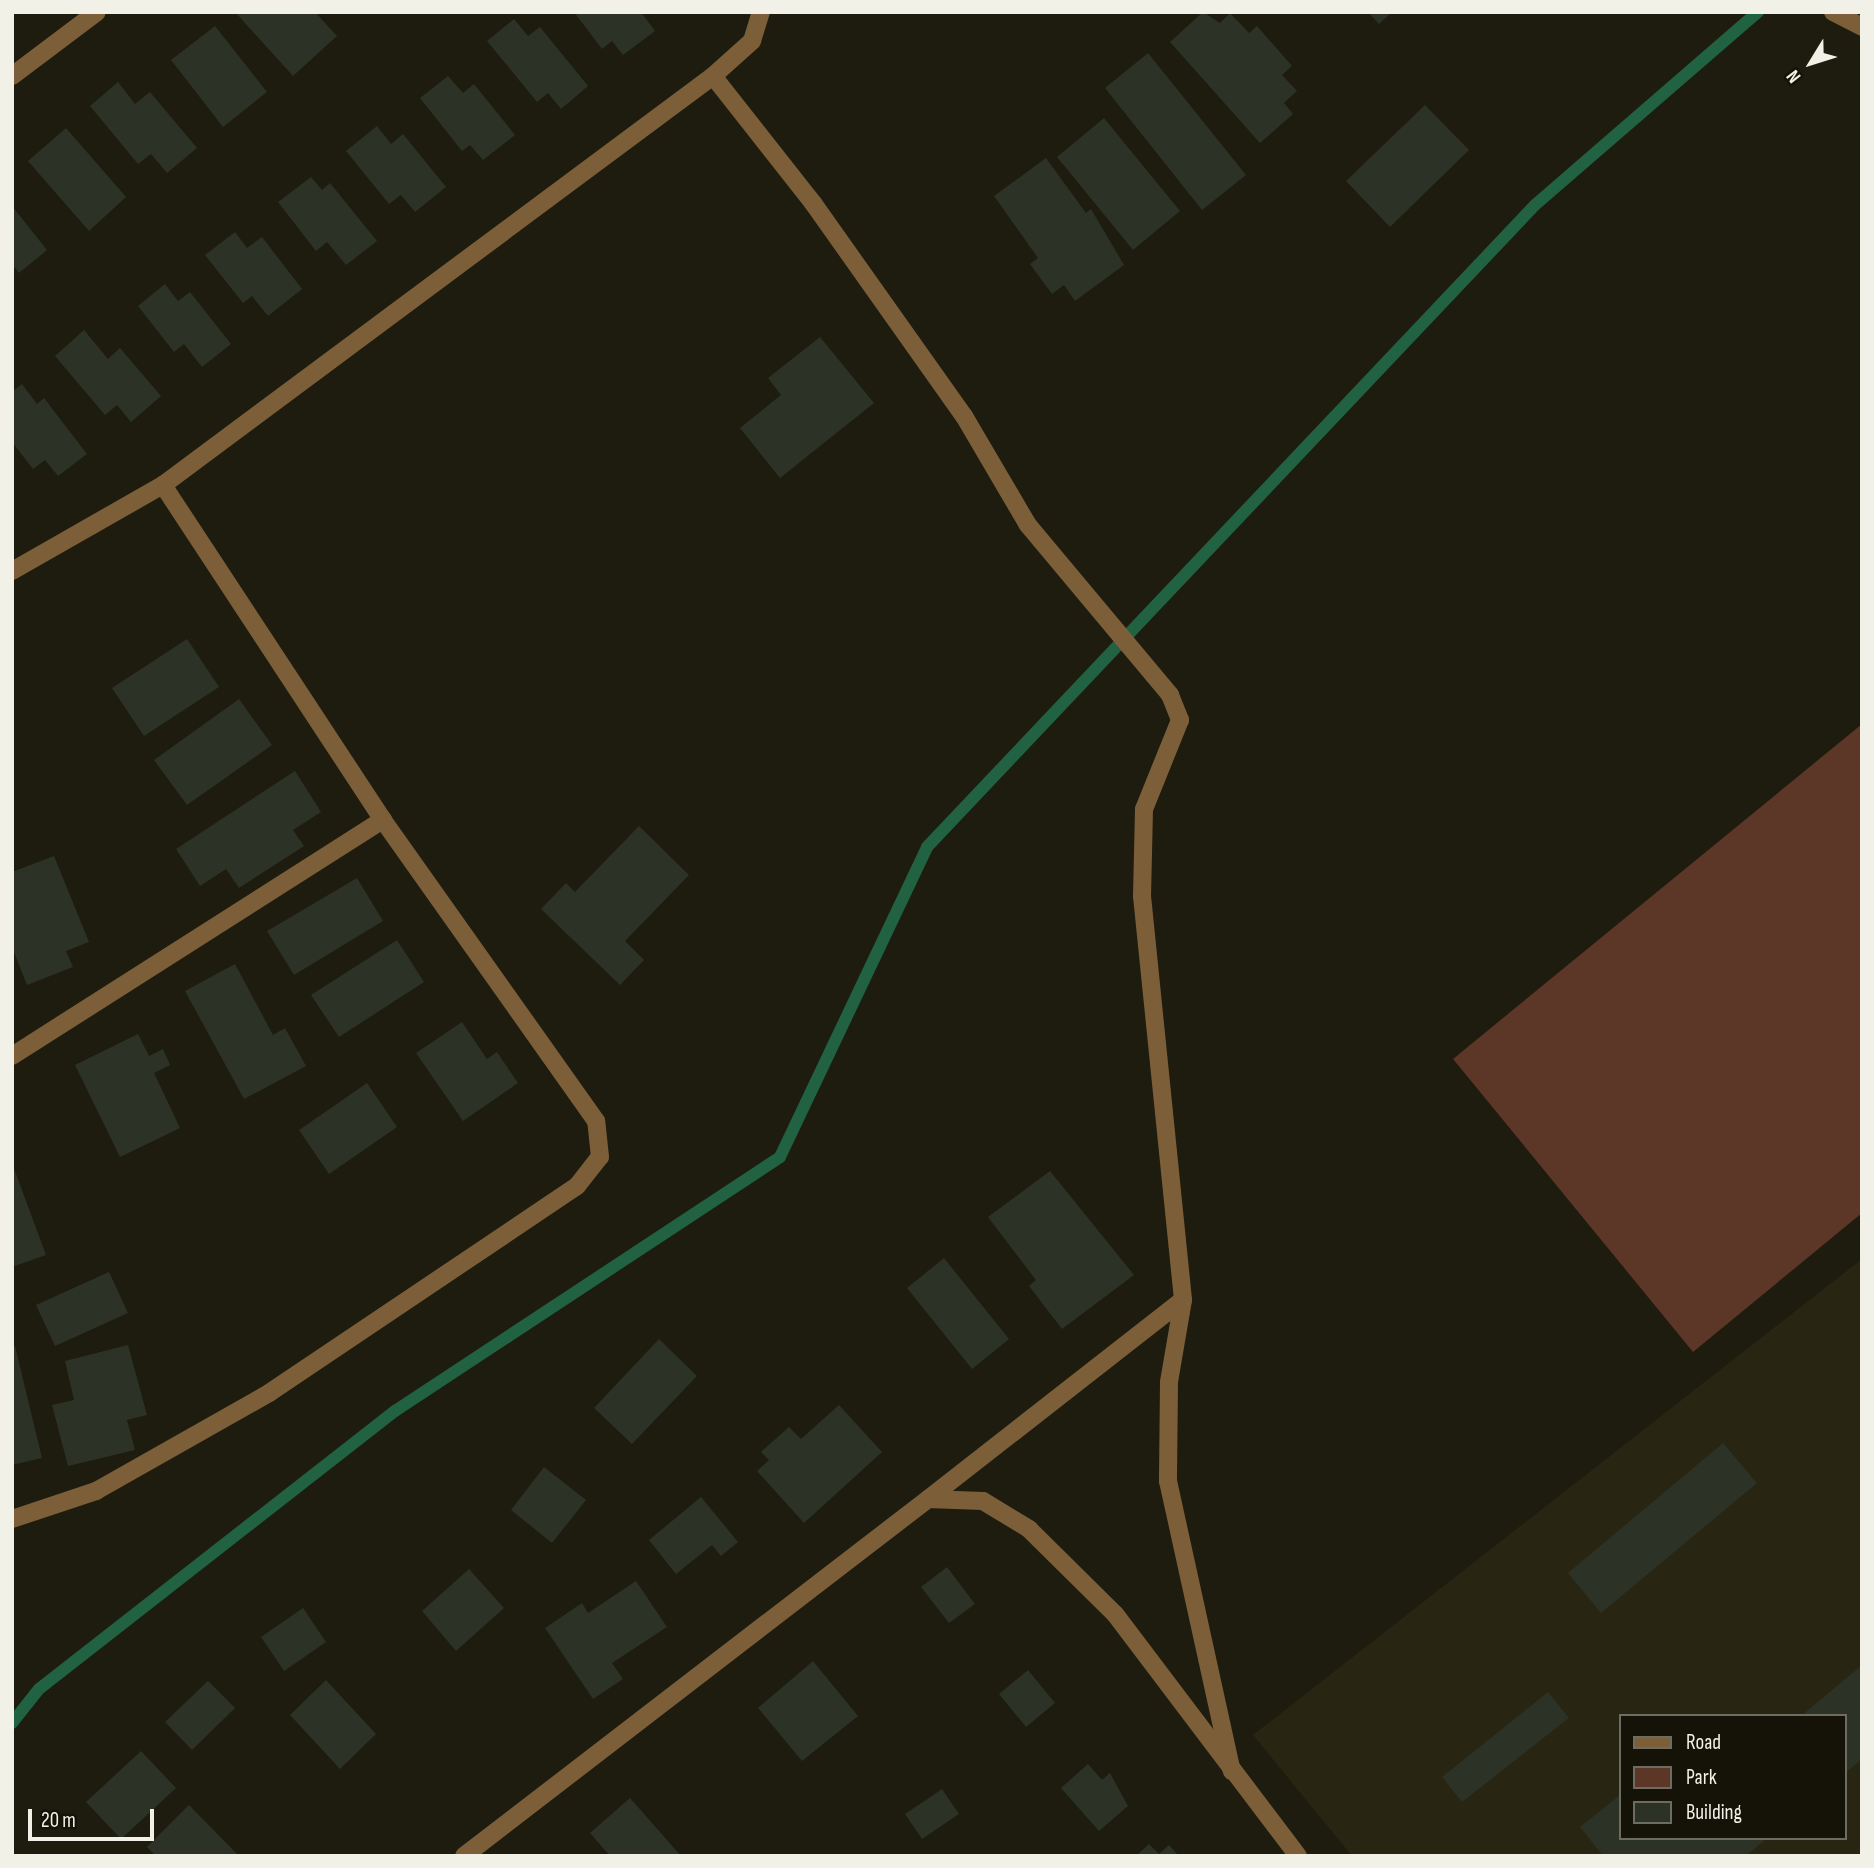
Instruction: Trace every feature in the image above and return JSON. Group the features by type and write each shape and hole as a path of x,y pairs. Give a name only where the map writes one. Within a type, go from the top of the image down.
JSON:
{"street":[{"path":"12,76 97,12"},
{"path":"12,571 163,485 713,76 752,41 761,12"},
{"path":"1833,12 1862,27"},
{"path":"713,76 813,203 964,416 1028,525 1115,636 1170,695 1180,720 1144,809 1142,896 1183,1300 1169,1382 1168,1481 1232,1771"},
{"path":"12,1519 96,1491 269,1393 577,1186 600,1157 596,1121 383,820 163,485"},
{"path":"12,1056 383,820"},
{"path":"464,1856 1183,1300"},
{"path":"928,1499 983,1501 1029,1528 1115,1614 1298,1856"}],"shaded area":[{"path":"1862,1259 1862,1856 1352,1856 1253,1735"}],"green space":[{"path":"1862,724 1862,1213 1693,1352 1453,1059"}],"building":[{"path":"235,12 315,12 337,36 293,76"},
{"path":"574,12 641,12 655,31 623,55 612,41 602,49"},
{"path":"1203,12 1220,23 1230,13 1249,33 1257,26 1292,66 1282,75 1297,91 1284,103 1293,114 1260,143 1170,42"},
{"path":"1368,12 1392,12 1379,24"},
{"path":"514,19 528,36 540,27 588,86 561,109 548,93 537,102 487,41"},
{"path":"215,26 267,92 223,127 171,60"},
{"path":"1148,53 1246,175 1202,210 1105,88"},
{"path":"448,76 463,93 474,84 515,135 483,160 470,145 462,151 420,98"},
{"path":"118,82 135,104 150,92 197,148 167,173 151,154 138,164 90,106"},
{"path":"1425,105 1469,150 1390,227 1346,181"},
{"path":"1104,118 1180,211 1133,250 1057,157"},
{"path":"377,126 391,144 403,134 446,187 415,212 401,195 389,204 346,151"},
{"path":"66,128 126,197 89,231 28,161"},
{"path":"1046,158 1086,213 1091,209 1124,265 1075,301 1064,285 1052,294 1030,264 1038,258 994,196"},
{"path":"311,177 322,190 330,183 377,241 346,265 327,242 316,251 278,202"},
{"path":"12,206 47,250 19,273 12,264"},
{"path":"235,232 247,248 262,237 302,289 268,316 252,296 243,303 205,255"},
{"path":"165,284 178,301 190,292 231,344 202,367 184,344 174,352 138,306"},
{"path":"84,330 108,359 120,348 161,396 131,422 117,405 105,415 55,356"},
{"path":"820,337 874,403 780,478 740,428 781,395 768,378"},
{"path":"22,384 37,404 44,398 87,454 58,476 45,460 33,469 12,442 12,392"},
{"path":"187,639 219,687 144,736 112,688"},
{"path":"239,699 272,745 187,805 154,760"},
{"path":"295,771 321,812 293,830 304,846 239,888 226,869 200,886 176,849"},
{"path":"639,826 689,875 625,941 644,960 620,985 541,909 566,883 575,892"},
{"path":"54,856 89,942 66,951 73,967 27,985 12,947 12,872"},
{"path":"357,878 383,921 294,975 267,931"},
{"path":"397,940 424,982 339,1037 311,995"},
{"path":"235,964 273,1035 285,1028 306,1066 244,1099 185,991"},
{"path":"462,1022 487,1059 497,1052 518,1083 463,1121 416,1053"},
{"path":"138,1034 149,1056 163,1049 170,1065 154,1073 180,1128 120,1157 75,1065"},
{"path":"367,1083 397,1127 329,1174 299,1130"},
{"path":"12,1163 46,1255 12,1267"},
{"path":"1050,1171 1134,1275 1062,1329 1029,1286 1036,1280 988,1217"},
{"path":"944,1258 1009,1339 972,1369 907,1288"},
{"path":"109,1272 128,1313 55,1346 36,1305"},
{"path":"659,1339 697,1376 632,1444 594,1408"},
{"path":"128,1345 147,1415 127,1420 135,1450 68,1466 52,1405 74,1400 65,1361"},
{"path":"15,1346 42,1458 12,1465 12,1347"},
{"path":"839,1405 882,1452 804,1523 757,1471 769,1460 761,1452 789,1427 801,1439"},
{"path":"1723,1443 1757,1483 1601,1613 1568,1573"},
{"path":"544,1467 586,1500 552,1543 511,1510"},
{"path":"701,1497 738,1542 721,1556 712,1545 676,1574 649,1540"},
{"path":"947,1567 975,1604 949,1623 921,1587"},
{"path":"469,1569 504,1608 456,1651 422,1611"},
{"path":"636,1581 667,1627 612,1663 623,1679 593,1699 545,1628 582,1603 588,1613"},
{"path":"303,1608 326,1642 284,1671 261,1637"},
{"path":"813,1661 858,1716 802,1761 758,1708"},
{"path":"1862,1665 1862,1759 1846,1772 1846,1714 1803,1714"},
{"path":"1028,1670 1055,1703 1026,1727 999,1694"},
{"path":"326,1680 376,1734 340,1769 290,1715"},
{"path":"208,1681 235,1708 192,1750 165,1722"},
{"path":"1548,1692 1569,1718 1462,1802 1442,1777"},
{"path":"141,1751 176,1788 121,1839 86,1802"},
{"path":"1088,1764 1102,1780 1110,1773 1128,1806 1099,1831 1061,1788"},
{"path":"942,1789 959,1814 922,1839 905,1814"},
{"path":"1618,1797 1618,1840 1765,1840 1746,1856 1603,1856 1580,1827"},
{"path":"630,1798 681,1856 610,1856 590,1833"},
{"path":"189,1805 239,1856 156,1856 147,1847"},
{"path":"1149,1844 1159,1854 1169,1845 1179,1856 1136,1856"}],"waterway":[{"path":"12,1723 39,1689 395,1411 780,1157 927,847 1535,205 1758,12"}]}
